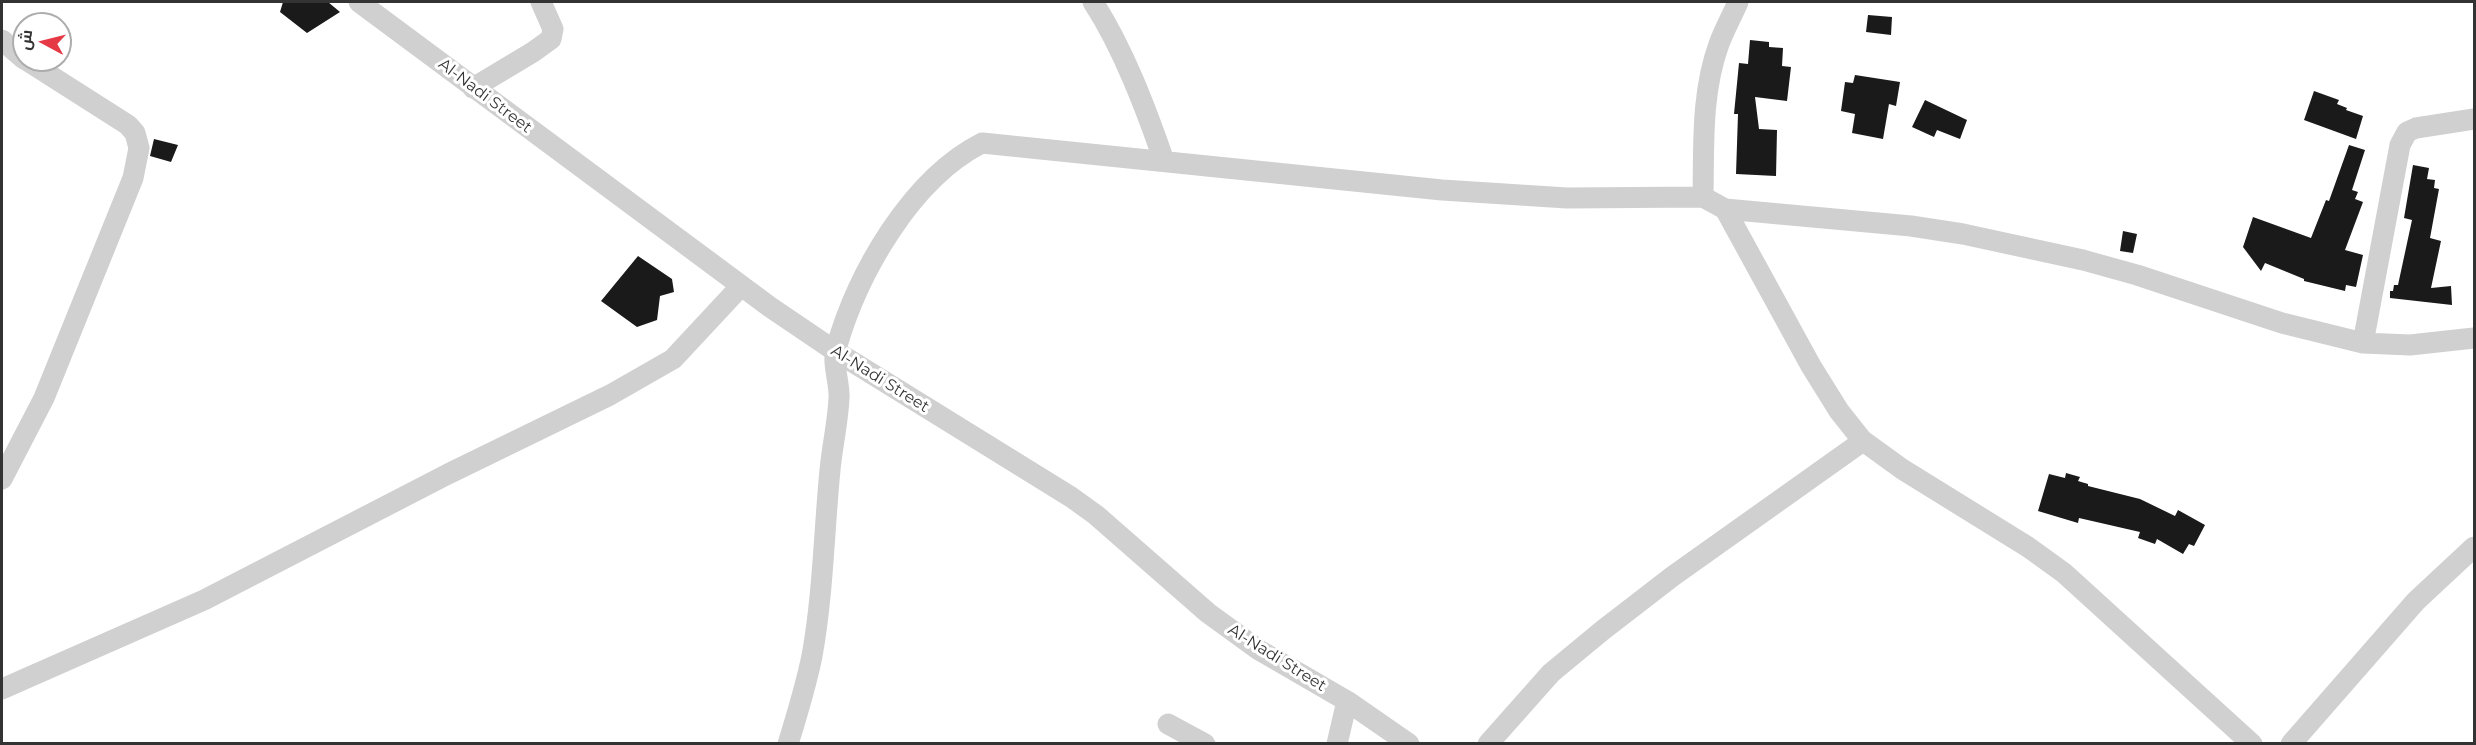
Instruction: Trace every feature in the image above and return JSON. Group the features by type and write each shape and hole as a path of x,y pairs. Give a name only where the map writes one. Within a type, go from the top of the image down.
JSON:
{"street":[{"name":"Al-Nadi Street","path":"359,2 741,286 835,351 1071,497 1096,515 1208,613 1259,650 1347,701 1409,744"},
{"path":"473,88 551,39 553,29 541,2"},
{"path":"1094,2 1103,16 1147,112 1164,161"},
{"path":"1703,197 1704,114 1709,82 1719,44 1738,2"},
{"path":"2,479 44,398 81,310 134,178 139,148 135,133 128,124 46,72"},
{"path":"2362,343 2400,145 2404,135 2416,128 2475,119"},
{"path":"788,744 812,656 821,585 830,470 839,398 835,351 856,294 871,264 900,217 930,179 965,152 982,143 1380,185 1512,195 1567,198 1703,197 1725,209 1911,226 1963,234 2083,260 2137,275 2282,323 2362,343 2410,345 2475,338"},
{"path":"1725,209 1811,366 1839,411 1863,441 1902,469 2028,547 2064,573 2252,744"},
{"path":"2,689 204,600 448,474 610,395 673,359 741,286"},
{"path":"1488,744 1551,673 1603,630 1672,576 1863,441"},
{"path":"2291,744 2416,601 2475,547"},
{"path":"1337,744 1347,701"},
{"path":"1168,724 1205,744"}],"building":[{"path":"283,2 328,2 340,12 307,33 280,12"},
{"path":"1868,15 1892,17 1891,35 1866,32"},
{"path":"1750,40 1769,42 1769,47 1783,48 1782,66 1791,67 1787,101 1755,97 1759,129 1777,130 1776,176 1736,174 1738,114 1734,114 1739,63 1748,64"},
{"path":"1855,75 1900,82 1896,106 1889,104 1883,139 1852,133 1855,114 1841,111 1845,82 1853,83"},
{"path":"2314,91 2339,100 2337,104 2347,108 2346,110 2363,116 2356,139 2304,120"},
{"path":"1925,100 1967,120 1960,139 1937,130 1934,137 1912,127"},
{"path":"154,139 178,145 171,162 150,156"},
{"path":"2349,145 2365,150 2352,190 2358,192 2355,199 2363,202 2345,250 2363,255 2356,287 2346,285 2345,291 2304,281 2304,279 2265,263 2261,271 2243,247 2253,217 2311,238 2326,200 2329,201"},
{"path":"2413,165 2429,168 2427,179 2435,180 2434,188 2439,189 2430,238 2441,241 2431,288 2451,286 2452,305 2390,298 2390,291 2393,291 2394,285 2398,285 2412,220 2404,218"},
{"path":"2123,231 2137,234 2133,253 2120,251"},
{"path":"638,256 672,279 674,292 660,296 657,320 637,327 601,301"},
{"path":"2066,473 2080,477 2078,481 2088,486 2140,499 2175,516 2178,510 2205,525 2194,546 2189,544 2183,554 2157,539 2155,544 2138,538 2140,532 2079,518 2078,523 2038,511 2049,474 2065,478"}]}
